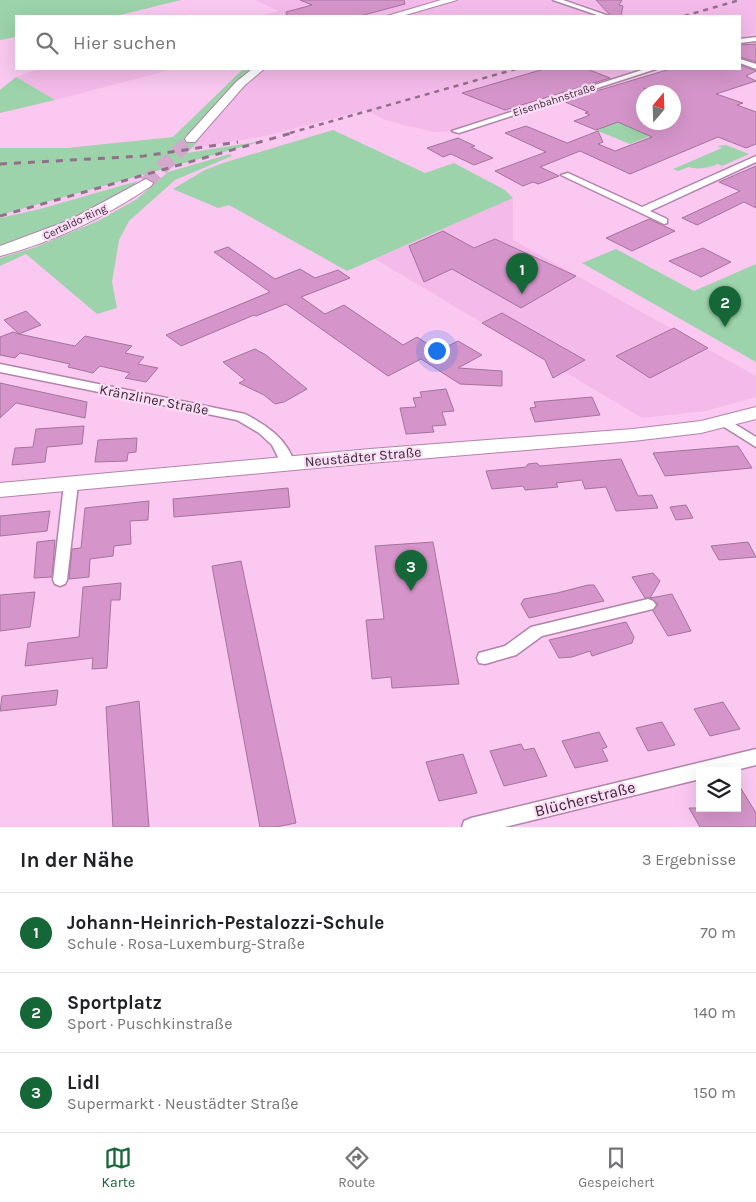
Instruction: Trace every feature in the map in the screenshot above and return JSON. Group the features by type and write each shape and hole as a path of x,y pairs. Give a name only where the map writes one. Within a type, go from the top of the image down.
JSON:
{"main road":[{"path":"396,15 452,0"},
{"path":"192,139 234,92 257,70"},
{"name":"Certaldo-Ring","path":"0,251 79,222 125,197 146,183"},
{"name":"Neustädter Straße","path":"0,490 633,435 701,427 756,413"}],"street":[{"path":"556,0 603,15"},
{"path":"741,41 756,39"},
{"path":"741,61 756,67"},
{"name":"Eisenbahnstraße","path":"456,131 649,70"},
{"path":"641,210 756,159"},
{"path":"565,175 664,221 662,202"},
{"name":"Kränzliner Straße","path":"0,368 241,417 254,424 278,443 285,452 288,464"},
{"path":"725,422 756,443"},
{"path":"60,580 71,484"},
{"path":"486,658 510,651 537,631 648,605"},
{"name":"Blücherstraße","path":"716,767 756,757"},
{"name":"Blücherstraße","path":"471,827 696,772"}],"shaded area":[{"path":"254,0 556,0 603,15 261,15 279,11"},
{"path":"570,0 756,0 756,33 741,39 741,15 615,15"},
{"path":"35,70 170,70 55,100 16,77"},
{"path":"257,70 625,70 635,74 456,131 433,132 385,120 366,110 265,136 191,149 199,140 191,139"},
{"path":"513,198 513,240 756,376 756,397 706,411 642,418 375,259"}],"green space":[{"path":"0,0 181,0 120,15 15,15 15,37 0,40"},
{"path":"242,70 254,70 227,94 184,138 199,140 187,153 263,141 0,215 0,148 67,148 173,137"},
{"path":"16,77 55,100 0,113 0,90"},
{"path":"617,118 636,126 636,130 646,130 655,134 630,144 596,130"},
{"path":"333,130 425,173 454,163 505,190 513,198 347,271 229,205 218,208 173,189 205,170 223,163"},
{"path":"726,145 749,154 722,166 718,164 703,168 689,167 678,171 673,169 722,148 717,146"},
{"path":"230,154 232,156 175,180 129,221 119,240 112,282 117,308 97,314 26,254 0,266 0,258 36,247 98,221 137,199 168,172"},
{"path":"138,181 123,193 89,212 0,247 0,218 40,209"},
{"path":"616,249 694,291 756,264 756,362 582,263"}],"building":[{"path":"300,0 404,0 405,4 364,15 287,15 286,12 312,5"},
{"path":"596,0 622,0 619,5 623,6 621,15 610,15"},
{"path":"756,44 756,62 741,57 741,45"},
{"path":"741,65 756,71 746,76 756,81 716,94 743,103 737,105 756,112 756,144 746,148 718,137 630,174 580,151 540,167 559,176 538,184 533,182 523,186 495,171 546,152 505,133 526,126 567,143 598,131 603,142 598,144 615,151 652,137 636,130 681,130 681,85 636,85 636,130 618,122 596,130 574,121 590,115 585,113 588,112 563,101 667,70 741,70"},
{"path":"541,70 590,70 610,78 505,110 462,93"},
{"path":"458,138 493,158 474,165 451,154 443,157 427,148"},
{"path":"756,166 756,208 744,202 697,225 682,218 740,191 719,182"},
{"path":"649,219 675,231 632,251 606,238"},
{"path":"443,231 474,248 495,239 576,276 521,308 452,269 424,282 409,246"},
{"path":"228,247 275,279 300,269 315,278 338,270 350,278 301,297 325,314 344,305 403,345 417,337 438,351 458,341 482,355 458,368 502,371 502,386 460,384 421,359 388,376 286,304 256,316 254,315 181,346 166,335 270,292 214,252"},
{"path":"703,248 731,262 701,277 669,261"},
{"path":"26,311 41,325 19,334 4,320"},
{"path":"502,313 585,360 553,378 545,360 482,323"},
{"path":"674,328 708,348 650,378 616,356"},
{"path":"13,332 75,346 85,336 132,346 125,353 144,357 138,364 158,368 146,382 125,378 130,373 100,366 93,373 68,367 70,364 20,353 15,358 0,355 0,337"},
{"path":"255,349 266,355 307,389 284,402 275,404 264,395 239,383 245,380 223,362"},
{"path":"0,383 87,402 85,418 16,403 0,418"},
{"path":"446,389 454,411 442,412 446,425 432,426 434,432 406,434 400,408 416,407 413,398 422,397 420,392"},
{"path":"592,397 600,415 535,422 530,408 536,407 534,402"},
{"path":"84,426 82,444 47,447 45,462 12,465 15,448 33,447 36,429"},
{"path":"137,438 136,452 128,453 127,461 95,462 98,440"},
{"path":"738,446 752,468 665,476 653,453"},
{"path":"621,459 638,496 652,495 658,508 616,511 606,487 585,489 582,480 556,483 558,487 525,490 523,486 492,489 486,471 526,467 528,464 537,463 540,466"},
{"path":"288,488 290,507 174,517 173,499"},
{"path":"149,501 148,520 130,521 131,544 114,546 113,556 90,559 89,577 69,579 72,549 81,548 85,508"},
{"path":"686,505 693,518 676,520 670,507"},
{"path":"50,511 47,531 0,536 0,516"},
{"path":"55,540 52,577 34,578 37,542"},
{"path":"433,542 459,684 392,688 391,677 372,679 366,620 384,619 375,546"},
{"path":"748,542 756,557 719,560 711,546"},
{"path":"241,561 296,823 276,827 260,827 212,566"},
{"path":"653,573 660,581 650,598 645,598 632,577"},
{"path":"121,583 120,600 111,600 107,668 92,669 93,658 25,666 28,643 79,637 83,587"},
{"path":"594,585 604,601 529,618 521,604 524,599"},
{"path":"35,592 30,627 0,631 0,595"},
{"path":"672,594 691,631 668,636 653,611 658,604 650,598"},
{"path":"626,622 634,637 632,643 592,656 590,651 572,657 559,658 549,640"},
{"path":"58,690 56,705 0,711 2,696"},
{"path":"139,701 149,827 113,827 106,707"},
{"path":"723,702 740,729 710,736 694,709"},
{"path":"662,722 675,745 648,751 636,728"},
{"path":"599,732 607,747 602,749 608,761 575,768 562,741"},
{"path":"521,744 524,750 534,748 547,776 504,786 490,751"},
{"path":"463,754 477,793 439,801 426,762"},
{"path":"741,789 756,813 756,827 700,827 689,808 696,808 696,812 741,812"}],"tunnel":[{"path":"146,183 191,139"}],"railway":[{"path":"688,15 740,0"},
{"path":"290,133 512,70"},
{"path":"0,216 295,132"},
{"path":"0,164 144,156 238,142"}],"place":[{"name":"Johann-Heinrich-Pestalozzi-Schule","path":"522,294"},
{"name":"Sportplatz","path":"725,327"},
{"name":"Lidl","path":"411,591"}]}
